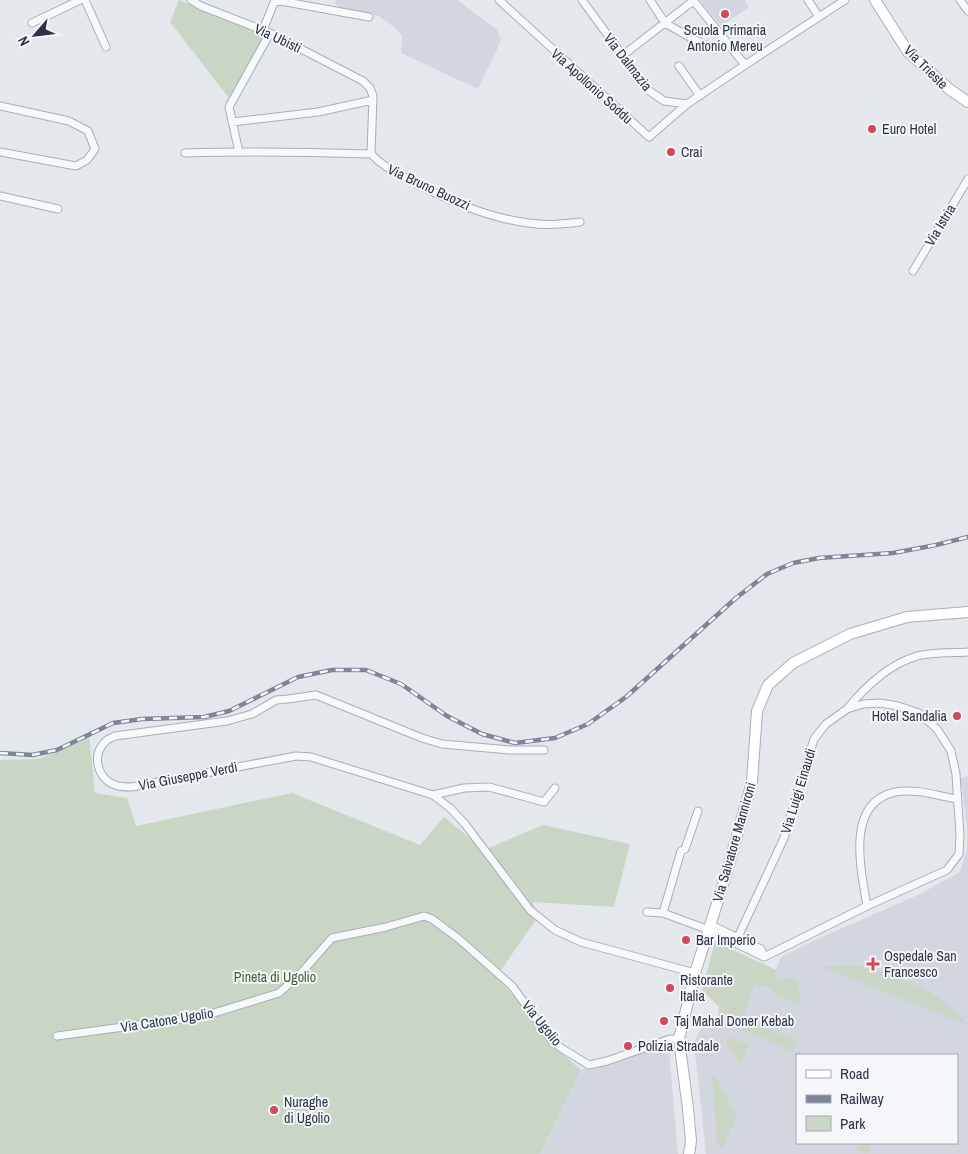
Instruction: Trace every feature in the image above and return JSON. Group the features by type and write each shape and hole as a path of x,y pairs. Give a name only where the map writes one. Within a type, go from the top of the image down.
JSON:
{"street":[{"path":"32,23 80,0"},
{"path":"85,0 106,46"},
{"name":"Via Ubisti","path":"191,0 201,6 266,32 363,81 370,88 374,100"},
{"path":"239,152 229,108 266,32 275,0 369,17"},
{"path":"325,9 326,0"},
{"name":"Via Apollonio Soddu","path":"499,0 649,137 687,104"},
{"name":"Via Dalmazia","path":"582,0 648,90 664,101 687,104"},
{"path":"650,0 665,23 715,49"},
{"path":"622,56 693,0 745,64"},
{"path":"808,0 819,17"},
{"path":"687,104 745,64 845,0"},
{"name":"Via Trieste","path":"875,0 908,52 949,89 968,102"},
{"path":"960,0 968,11"},
{"path":"679,66 700,96"},
{"path":"185,153 239,152 265,154 292,152 371,154 374,100 318,112 232,122"},
{"path":"0,106 69,121 88,131 95,149 87,160 76,166 0,152"},
{"name":"Via Bruno Buozzi","path":"371,154 380,164 425,188 453,201 499,217 551,225 580,222"},
{"name":"Via Istria","path":"913,271 968,179"},
{"path":"0,196 58,209"},
{"name":"Via Salvatore Mannironi","path":"689,1154 691,1141 689,1117 679,1039 695,973 710,928 752,782 757,711 768,685 793,663 850,634 908,618 968,612"},
{"path":"847,709 859,694 878,677 900,663 915,656 968,652"},
{"name":"Via Giuseppe Verdi","path":"544,750 510,750 442,744 422,738 316,695 276,700 252,714 227,721 115,736 105,742 99,751 97,761 98,768 105,780 117,786 132,787 296,756 311,757 433,794 465,824 530,910 555,930 581,942 695,973"},
{"name":"Via Luigi Einaudi","path":"738,937 784,838 814,738 826,724 847,709 863,704 880,703 898,706 920,714 937,729 951,751 956,774 960,836 959,854 946,870 867,906 764,957"},
{"path":"433,794 464,788 489,787 544,802 555,788"},
{"path":"867,906 859,843 861,827 868,810 879,799 895,792 911,791 957,799"},
{"path":"663,913 681,851 685,849 698,811"},
{"path":"647,912 663,913 738,937 761,949 764,957"},
{"name":"Via Catone Ugolio","path":"57,1036 204,1016 279,993 301,973 332,938 386,927 424,916 432,918 498,973"},
{"path":"710,928 764,957"},
{"name":"Via Ugolio","path":"498,973 521,996 550,1038 561,1048 589,1064 606,1061 670,1039 679,1039"}],"shaded area":[{"path":"336,0 457,0 497,30 501,39 478,89 401,53 402,35 391,25 379,16 338,8 335,3"},
{"name":"Scuola Primaria Antonio Mereu","path":"700,0 745,0 749,7 721,26"},
{"name":"Ospedale San Francesco","path":"968,776 968,1154 706,1154 694,1042 707,1017 718,1020 719,1006 702,991 715,942 776,970 781,957 918,895 960,872 967,849 967,828 961,778"},
{"path":"668,1040 678,1154 540,1154 581,1070"}],"green space":[{"path":"179,0 265,36 229,98 170,22"},
{"name":"Pineta di Ugolio","path":"89,736 95,793 127,798 136,826 292,793 420,845 444,817 484,850 543,825 630,844 614,907 533,902 537,918 497,976 534,1021 546,1040 581,1070 540,1154 0,1154 0,760 38,759 67,748"},
{"path":"715,942 776,970 776,977 784,980 790,977 798,980 801,1000 799,1004 776,994 768,987 754,984 743,1019 797,1040 792,1051 721,1021 718,1018 719,1006 702,991"},
{"path":"849,965 883,972 914,984 943,1001 968,1025 823,967"},
{"path":"729,1038 749,1044 741,1063 738,1062 726,1044"},
{"path":"712,1075 716,1077 737,1116 723,1149 717,1144"},
{"path":"859,1144 872,1144 867,1154 856,1150"}],"railway":[{"path":"0,753 32,755 57,750 113,723 142,719 204,717 229,711 298,677 332,670 366,670 401,684 447,716 482,734 515,743 555,738 588,724 626,697 736,598 767,574 793,563 819,558 893,553 968,537"}],"place":[{"name":"Scuola Primaria Antonio Mereu","path":"725,14"},
{"name":"Euro Hotel","path":"872,129"},
{"name":"Crai","path":"671,152"},
{"name":"Hotel Sandalia","path":"957,716"},
{"name":"Bar Imperio","path":"686,940"},
{"name":"Ospedale San Francesco","path":"873,964"},
{"name":"Ristorante Italia","path":"670,988"},
{"name":"Taj Mahal Doner Kebab","path":"664,1021"},
{"name":"Polizia Stradale","path":"628,1046"},
{"name":"Nuraghe di Ugolio","path":"274,1110"}]}
